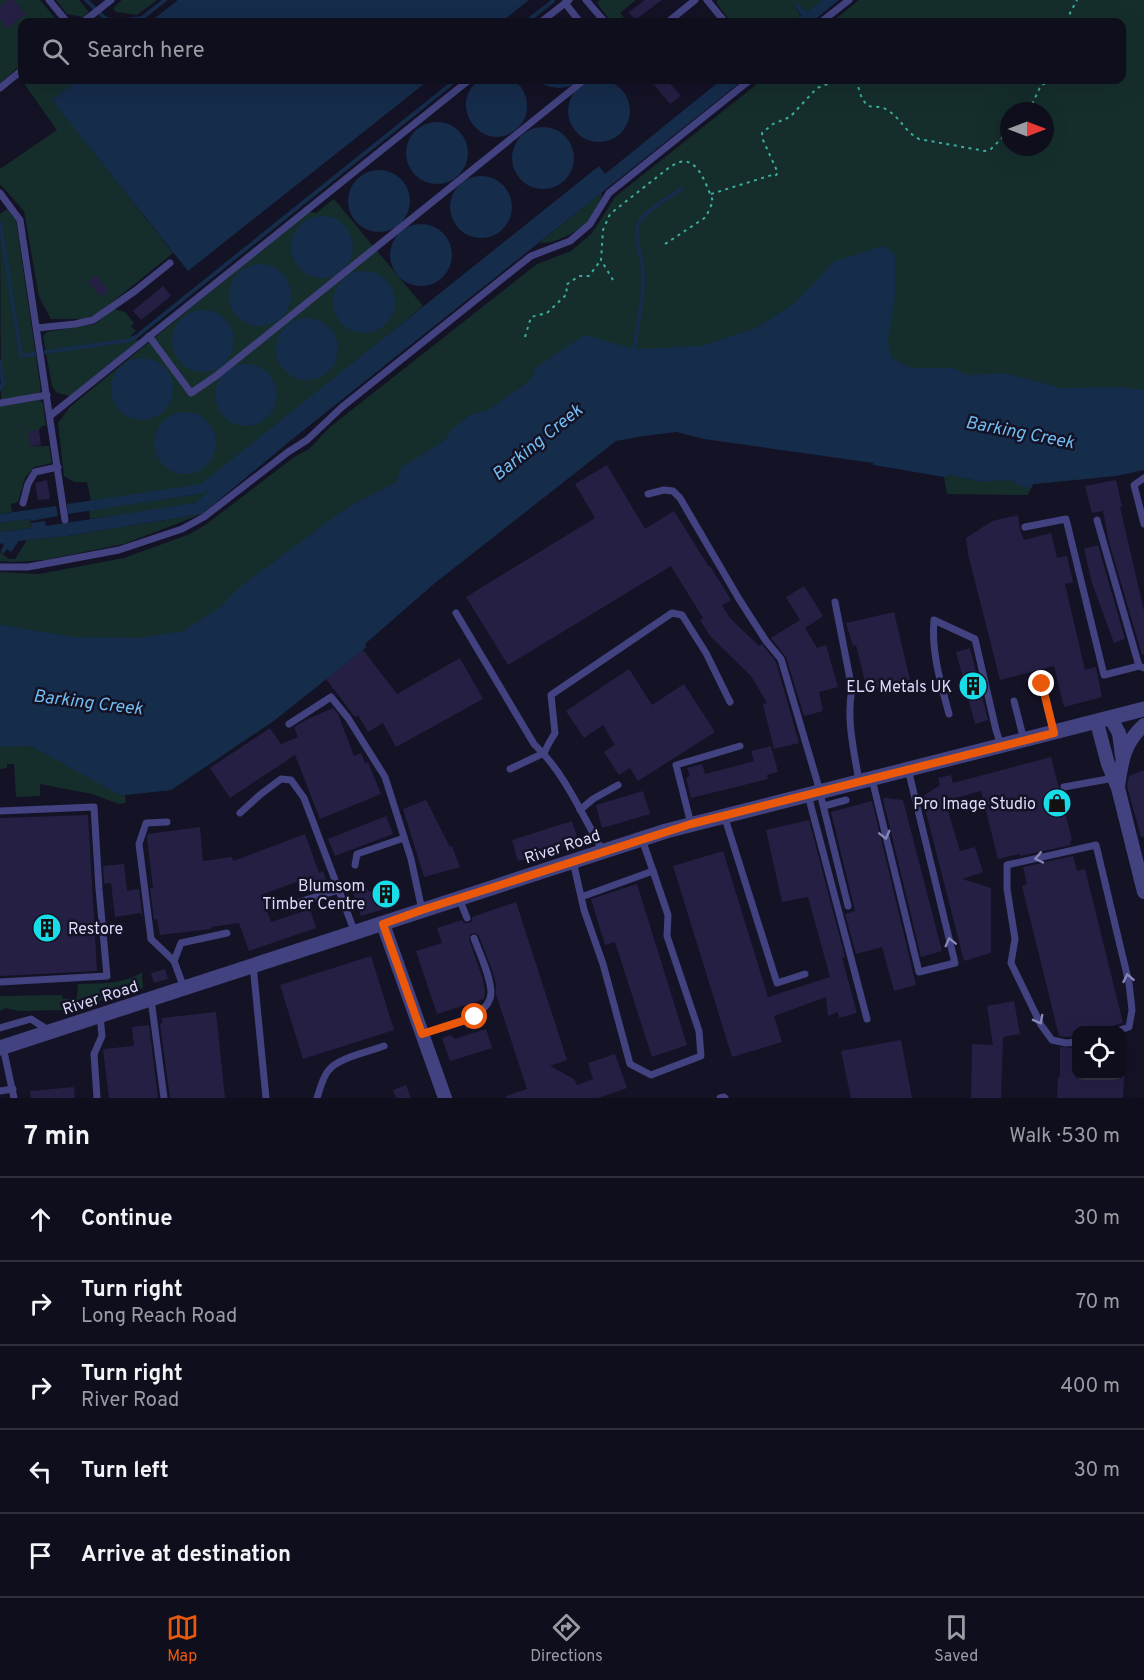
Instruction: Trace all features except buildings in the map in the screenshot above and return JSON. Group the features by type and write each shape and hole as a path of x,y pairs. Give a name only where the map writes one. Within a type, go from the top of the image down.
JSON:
{"street":[{"name":"River Road","path":"2,1047 691,824 724,815 817,797 865,779 1104,721 1144,709"},
{"path":"1104,721 1119,733 1122,758"},
{"path":"1104,721 1108,764 1116,783 1144,890"},
{"path":"1116,783 1122,758 1131,740 1144,725"},
{"path":"383,924 445,1098"}],"lane":[{"path":"49,0 64,18"},
{"path":"88,18 111,0"},
{"path":"586,0 602,18"},
{"path":"707,0 722,18"},
{"path":"827,18 849,0"},
{"path":"673,18 692,1"},
{"path":"546,18 567,2 577,18"},
{"path":"0,88 18,73"},
{"path":"50,416 464,84"},
{"path":"149,336 191,393 216,376 579,84"},
{"path":"0,567 28,567 119,550 182,529 204,517 307,440 342,407 531,256 570,241 590,224 609,193 745,84"},
{"path":"0,193 20,220 65,520"},
{"path":"37,328 93,320 170,263"},
{"path":"0,403 47,395"},
{"path":"23,503 28,484 35,472 58,466"},
{"path":"1144,478 1134,485 1144,524"},
{"path":"648,494 664,490 673,491 680,498 766,641 781,659 848,906"},
{"path":"1025,527 1066,519 1104,675 1142,667 1096,520"},
{"path":"835,602 852,689 849,702 853,746 865,779 919,972 956,963 908,769"},
{"path":"456,613 534,744 563,778 603,851"},
{"path":"510,769 544,753 555,733 551,695 672,613 682,615 706,653 730,702"},
{"path":"949,714 937,669 934,620 975,639 1001,746"},
{"path":"1042,684 1054,733"},
{"path":"289,724 331,697 348,718 385,777 411,859 422,910"},
{"path":"1014,701 1024,740"},
{"path":"691,824 676,765 740,746"},
{"path":"240,813 281,779 291,780 304,798 356,933"},
{"path":"1064,787 1116,783"},
{"path":"580,810 593,799 618,785"},
{"path":"817,797 846,800"},
{"path":"817,797 867,1019"},
{"path":"0,811 94,807 107,976 0,982"},
{"path":"724,815 777,983 806,974"},
{"path":"167,822 146,823 139,844 151,939 174,961 184,988"},
{"path":"355,865 357,854 404,838"},
{"path":"573,861 589,928 603,964 630,1064 651,1075 701,1056 699,1031 667,936 668,915 642,839"},
{"path":"1072,1042 1052,1040 1041,1025 1011,963 1015,939 1007,889 1007,865 1096,845 1129,983 1131,1010 1129,1027 1126,1028"},
{"path":"581,897 653,871"},
{"path":"295,903 339,890"},
{"path":"459,898 467,918"},
{"path":"174,961 181,944 227,933"},
{"path":"422,1034 475,1017 488,1003 489,981 474,938"},
{"path":"253,965 266,1098"},
{"path":"151,999 164,1098"},
{"path":"97,1098 94,1054 102,1036 100,1015"},
{"path":"0,1028 31,1019 50,1032"},
{"path":"317,1098 329,1069 340,1062 384,1046"},
{"path":"2,1047 14,1098"},
{"path":"0,1091 13,1089"},
{"path":"720,1098 724,1096 725,1098"}],"path":[{"path":"1071,18 1070,13 1077,0"},
{"path":"710,195 772,175 775,176 778,173 762,133 773,124 790,117 817,88 828,84"},
{"path":"857,84 861,99 868,106 888,110 911,135 919,139 985,151 991,149 1000,140"},
{"path":"1033,102 1041,85 1044,84"},
{"path":"525,337 531,317 547,313 567,294 566,285 579,276 589,276 601,261 603,230 610,214 671,166 681,161 693,165 698,171 713,201 706,217 662,246"},
{"path":"601,261 613,280"}],"green space":[{"path":"0,0 40,0 55,18 18,18 18,67 0,83"},
{"path":"56,0 79,0 89,12 83,17 67,14"},
{"path":"122,0 157,0 137,15 116,12 113,8"},
{"path":"600,0 636,0 620,13 624,18 608,18 597,3"},
{"path":"717,0 822,0 807,12 797,4 795,6 800,18 728,18 717,4"},
{"path":"859,0 1144,0 1144,415 901,385 843,325 210,638 0,652 0,572 39,574 124,558 190,534 208,523 294,457 309,449 330,427 537,264 571,251 592,233 615,197 757,84 1126,84 1126,18 837,18"},
{"path":"73,84 53,100 173,253 100,312 85,319 51,319 39,297 24,211 0,184 0,169 57,130 25,85"},
{"path":"602,192 595,212 580,228 560,239 539,243"},
{"path":"334,199 423,306 201,485 91,501 87,482 74,482 64,476 58,423 70,407 308,212 316,213"},
{"path":"7,209 16,221 41,390 38,393 1,400 0,214"},
{"path":"114,309 125,312 134,323 131,326 136,331 131,335 138,341 70,396 57,393 52,386 43,336 47,332 95,324"},
{"path":"40,400 43,404 46,425 39,430 29,432 31,446 49,446 52,463 34,467 25,478 18,502 11,504 12,512 0,514 0,406"},
{"path":"950,475 982,482 1000,475 1094,478 1033,484 1028,495 947,494 944,477"},
{"path":"211,490 195,503 185,506 90,519 89,510 199,494"},
{"path":"202,514 124,544 44,560 0,561 0,552 9,559 15,559 27,540 67,536"},
{"path":"30,519 31,528 0,532 0,523"},
{"path":"276,717 275,720 171,790 125,795 126,803 119,804 92,794 40,784 40,796 16,797 14,764 7,764 7,768 0,769 0,735"},
{"path":"142,972 143,988 69,1010 19,1011 6,1008 0,1011 0,996 62,995 63,999 77,998 78,984 119,981"}],"water":[{"path":"178,0 529,0 506,18 155,18"},
{"path":"822,0 839,0 817,18 799,18 801,16 795,5 797,3 807,12"},
{"path":"73,84 424,84 188,271 52,100"},
{"path":"475,84 518,84 525,95 526,114 514,131 502,136 490,136 480,132 472,124 467,113 466,102 470,90"},
{"path":"543,84 575,84 558,88"},
{"path":"584,84 614,84 625,94 629,105 628,123 621,133 611,140 599,142 587,140 577,133 570,123 568,111 570,99"},
{"path":"716,84 738,84 295,437 202,514 67,536 19,541 11,552 3,546 4,543 0,544 0,532 31,528 31,523 45,521 46,526 195,503 209,491 68,514 67,504 201,484 599,166 605,174"},
{"path":"437,122 449,124 459,131 466,141 468,153 466,165 459,175 449,182 437,184 425,182 415,175 408,165 406,153 408,141 415,131 425,124"},
{"path":"543,127 555,129 565,136 572,146 574,158 572,170 565,180 555,187 543,189 531,187 521,180 514,170 512,158 514,146 521,136 531,129"},
{"path":"379,170 391,172 401,179 408,189 410,201 408,213 401,223 391,230 379,232 367,230 357,223 350,213 348,201 350,189 357,179 367,172"},
{"path":"481,176 493,178 503,185 510,195 512,207 510,219 503,229 493,236 481,238 469,236 459,229 452,219 450,207 452,195 459,185 469,178"},
{"path":"322,216 334,218 344,225 351,235 353,247 351,259 344,269 334,276 322,278 310,276 300,269 293,259 291,247 293,235 300,225 310,218"},
{"path":"421,224 433,226 443,233 450,243 452,255 450,267 443,277 433,284 421,286 409,284 399,277 392,267 390,255 392,243 399,233 409,226"},
{"name":"Barking Creek","path":"883,246 895,255 895,295 888,340 891,358 911,368 952,368 969,375 1005,373 1061,388 1119,387 1144,390 1144,470 1116,476 1033,484 1032,488 1019,486 1013,481 982,482 950,475 944,477 873,463 704,439 677,432 616,441 435,583 365,644 366,647 363,650 275,720 171,790 118,794 31,746 0,747 0,625 74,637 141,638 183,631 221,607 236,590 338,514 397,482 401,468 445,440 452,429 470,415 488,410 527,383 534,375 535,368 585,335 635,349 701,346 754,329 794,304 835,261"},
{"path":"260,264 272,266 282,273 289,283 291,295 289,307 282,317 272,324 260,326 248,324 238,317 231,307 229,295 231,283 238,273 248,266"},
{"path":"364,271 376,273 386,280 393,290 395,302 393,314 386,324 376,331 364,333 352,331 342,324 335,314 333,302 335,290 342,280 352,273"},
{"path":"203,310 215,312 225,319 232,329 234,341 232,353 225,363 215,370 203,372 191,370 181,363 174,353 172,341 174,329 181,319 191,312"},
{"path":"307,318 319,320 329,327 336,337 338,349 336,361 329,371 319,378 307,380 295,378 285,371 278,361 276,349 278,337 285,327 295,320"},
{"path":"142,358 154,360 164,367 171,377 173,389 171,401 164,411 154,418 142,420 130,418 120,411 113,401 111,389 113,377 120,367 130,360"},
{"path":"246,364 258,366 268,373 275,383 277,395 275,407 268,417 258,424 246,426 234,424 224,417 217,407 215,395 217,383 224,373 234,366"},
{"path":"185,412 197,414 207,421 214,431 216,443 214,455 207,465 197,472 185,474 173,472 163,465 156,455 154,443 156,431 163,421 173,414"},
{"path":"56,506 58,516 0,523 0,514"}],"waterway":[{"path":"86,0 105,18"},
{"path":"142,18 165,0"},
{"path":"531,18 553,1"},
{"path":"46,352 130,340 137,336 451,84"},
{"path":"634,351 643,286 637,236 638,224 649,211 682,189"},
{"path":"0,223 21,356 34,354"},
{"path":"0,362 3,383 0,389"},
{"path":"3,551 8,544"}],"place":[{"name":"ELG Metals UK","path":"973,686"},
{"name":"Pro Image Studio","path":"1057,803"},
{"name":"Blumsom Timber Centre","path":"386,894"},
{"name":"Restore","path":"47,928"}],"route":[{"path":"475,1017 422,1034 383,924 666,831 1054,733 1042,684"}]}
